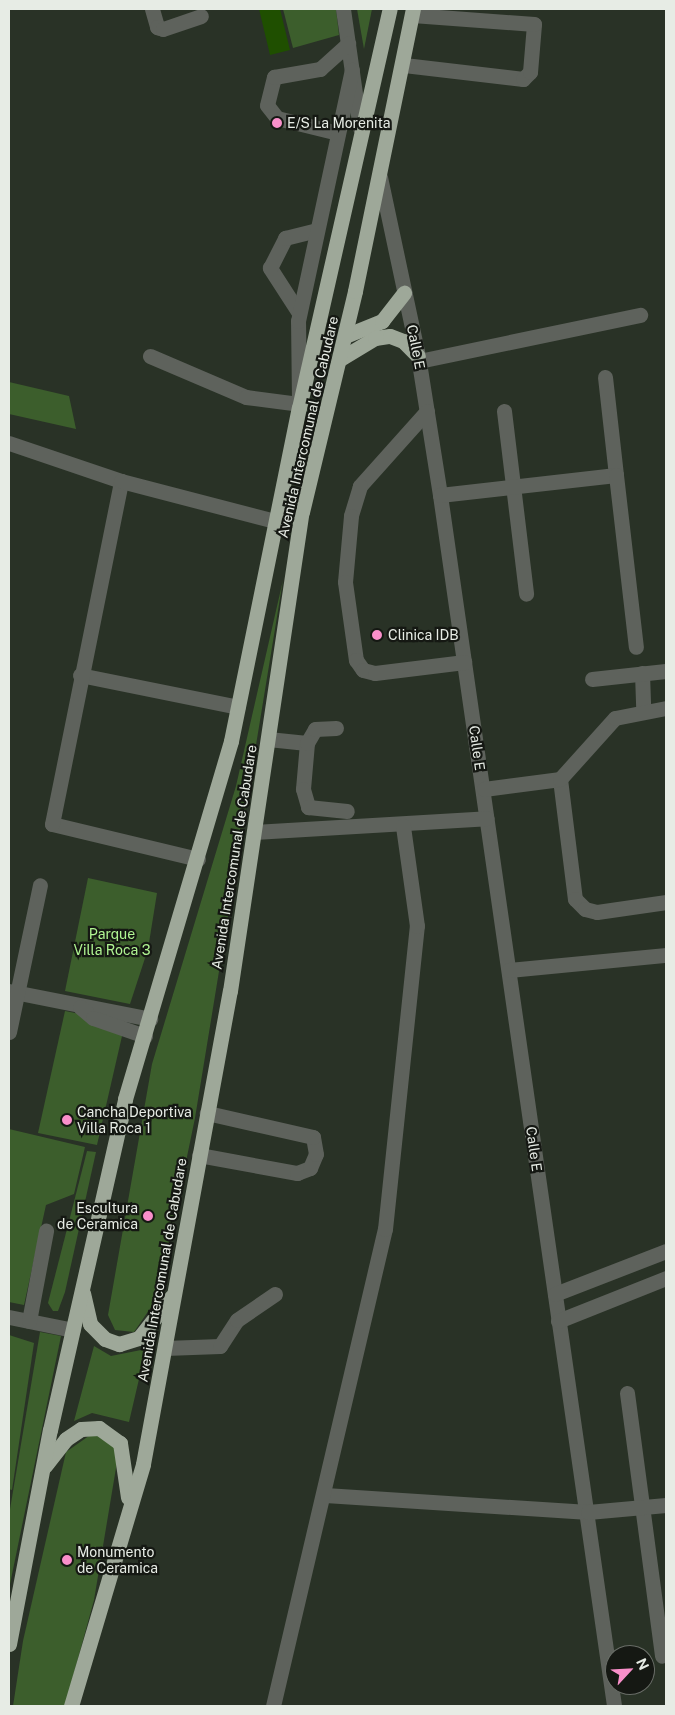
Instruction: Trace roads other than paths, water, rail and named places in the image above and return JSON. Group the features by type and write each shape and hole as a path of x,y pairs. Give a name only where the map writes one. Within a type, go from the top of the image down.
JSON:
{"highway":[{"name":"Avenida Intercomunal de Cabudare","path":"9,1644 12,1606 125,1099 198,859 238,707 299,406 360,128 390,9"},
{"name":"Avenida Intercomunal de Cabudare","path":"71,1706 129,1504 143,1464 200,1155 254,832 302,512 340,359 404,66 412,12"},
{"path":"345,336 382,321 404,293"},
{"path":"340,359 375,338 390,336 403,341 418,358"},
{"path":"82,1289 90,1324 105,1339 119,1344 140,1338 174,1294"},
{"path":"43,1469 66,1439 81,1429 99,1428 120,1443 129,1504"}],"street":[{"path":"152,9 157,27 168,30 201,16"},
{"path":"343,9 360,128"},
{"path":"404,66 523,79 530,72 534,24 412,12"},
{"path":"338,133 277,118 267,105 274,77 320,70 348,44"},
{"path":"150,356 246,396 299,406 296,351 299,313 352,70"},
{"name":"Calle E","path":"380,177 427,410 484,789 614,1706"},
{"path":"299,313 270,268 284,238 317,230"},
{"path":"418,358 640,315"},
{"path":"605,377 636,647"},
{"path":"427,410 360,486 351,516 345,582 356,660 363,670 375,672 464,662"},
{"path":"504,411 526,594"},
{"path":"9,443 121,481 275,521"},
{"path":"440,495 616,475"},
{"path":"121,481 80,675 52,824 198,859"},
{"path":"592,678 666,671"},
{"path":"642,673 643,711"},
{"path":"80,675 238,707"},
{"path":"484,789 560,779 615,718 666,708"},
{"path":"336,728 315,729 306,744 303,799 308,807 347,811"},
{"path":"268,739 306,744"},
{"path":"560,779 574,899 585,909 598,912 666,902"},
{"path":"254,832 404,826 487,818"},
{"path":"273,1706 325,1495 385,1229 417,926 404,826"},
{"path":"9,1032 13,991 40,885"},
{"path":"509,970 666,955"},
{"path":"13,991 80,1007 94,1006 150,1019"},
{"path":"80,1007 94,1018 145,1036"},
{"path":"200,1155 297,1173 310,1168 316,1154 312,1137 207,1113"},
{"path":"29,1321 46,1231"},
{"path":"555,1294 666,1251"},
{"path":"558,1321 666,1278"},
{"path":"165,1348 220,1346 237,1320 275,1294"},
{"path":"9,1317 73,1330"},
{"path":"627,1393 662,1656"},
{"path":"325,1495 588,1512 666,1505"}],"place":[{"name":"E/S La Morenita","path":"277,123"},
{"name":"Clinica IDB","path":"377,635"},
{"name":"Cancha Deportiva Villa Roca 1","path":"67,1120"},
{"name":"Escultura de Ceramica","path":"148,1216"},
{"name":"Monumento de Ceramica","path":"67,1560"}],"park label":[{"name":"Parque Villa Roca 3","path":"112,942"}]}
